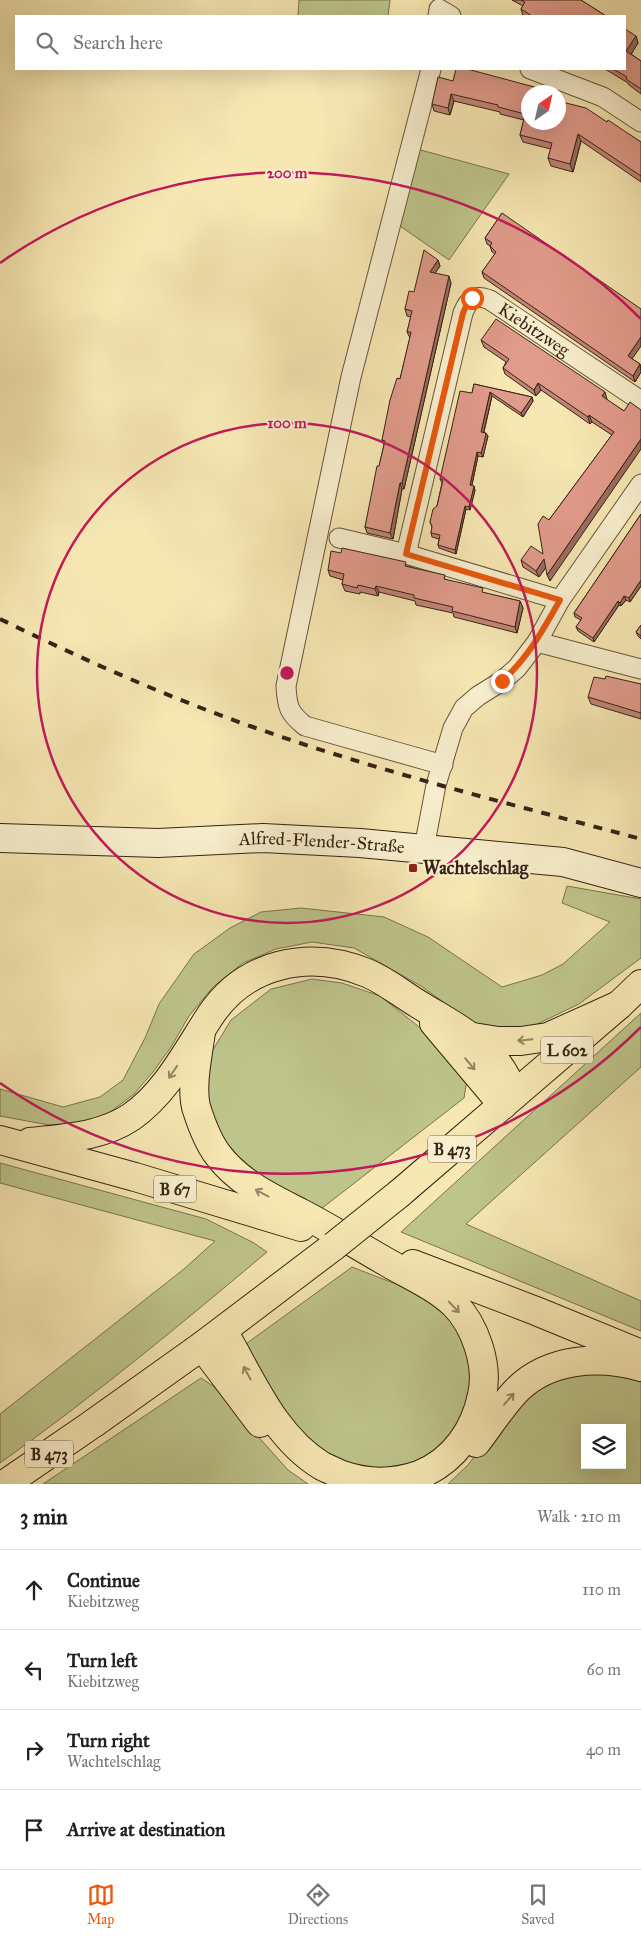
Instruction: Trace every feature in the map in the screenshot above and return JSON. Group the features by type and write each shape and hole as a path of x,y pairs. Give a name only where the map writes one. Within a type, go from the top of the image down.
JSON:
{"main road":[{"path":"7,1142 83,1137 108,1129 131,1117 147,1104 166,1082 222,1000 242,983 265,971 296,962 313,960 332,962 358,970 383,981 473,1037 498,1064 509,1080 509,1100"},
{"name":"L 602","path":"509,1100 641,984"},
{"path":"414,1002 509,1100"},
{"path":"473,1037 498,1041 520,1041 548,1037 619,1005"},
{"path":"201,1032 195,1087 196,1104 204,1129 218,1155 256,1189 337,1232 354,1244 428,1286 454,1304 469,1325 478,1344 482,1365 483,1390 473,1425 464,1440 431,1470 389,1484 358,1481 322,1466 298,1447 278,1425 213,1339"},
{"name":"B 473","path":"5,1484 213,1339 291,1280 400,1193 509,1100"},
{"name":"B 67","path":"7,1142 135,1177 354,1244 475,1287 641,1354"},
{"path":"213,1339 240,1399 288,1455 323,1481 330,1484"},
{"path":"428,1484 440,1478 461,1460 507,1401 517,1390 535,1376 556,1366 578,1362 602,1360 641,1366"}],"street":[{"path":"431,70 351,377 286,686 287,704 293,717 305,726 443,764"},
{"path":"533,70 603,97 641,122"},
{"name":"Kiebitzweg","path":"406,554 463,313 472,298 480,296 490,300 641,401"},
{"path":"424,848 436,786 453,728 464,708 517,668 537,642 560,600 641,484"},
{"path":"339,538 406,554 560,600"},
{"path":"537,642 641,668"},
{"name":"Alfred-Flender-Straße","path":"0,838 158,843 263,838 424,848 563,862 641,883"}],"green space":[{"path":"299,0 390,0 388,15 298,15"},
{"path":"417,149 509,174 449,260 397,224"},
{"path":"567,886 641,899 641,958 579,1004 531,1027 502,1032 474,1024 421,986 354,948 312,942 276,949 243,963 213,987 189,1016 171,1047 153,1072 134,1094 109,1113 88,1123 49,1125 0,1116 0,1089 63,1107 100,1097 123,1080 145,1038 159,1004 194,954 230,928 261,912 301,908 384,917 428,937 502,987 542,975 563,964 610,922 562,903"},
{"path":"312,979 342,983 380,996 418,1026 467,1079 464,1098 321,1209 278,1189 243,1162 220,1136 210,1107 207,1088 211,1053 231,1020 271,989"},
{"path":"641,1013 641,1067 466,1224 641,1301 641,1331 401,1232"},
{"path":"0,1163 206,1219 254,1243 267,1252 102,1386 0,1463 0,1414 184,1269 215,1241 0,1183"},
{"path":"352,1267 419,1293 437,1304 464,1337 472,1367 470,1399 449,1443 425,1463 388,1475 349,1468 312,1451 277,1414 243,1346"},
{"path":"608,1369 641,1382 641,1484 448,1484 468,1465 485,1442 549,1376"},
{"path":"201,1378 213,1386 288,1470 308,1484 43,1484"}],"building":[{"path":"521,0 581,0 604,15 530,15 521,9 525,2"},
{"path":"626,30 636,36 626,51"},
{"path":"626,51 641,61 641,89 626,79 627,77 615,70 626,70"},
{"path":"456,70 471,70 527,85 521,85 521,113 498,107 498,105 451,94 448,108 432,104 438,77 453,81"},
{"path":"566,103 586,108 641,142 641,176 578,134 570,164 548,158 552,143 520,135 521,130 566,130"},
{"path":"502,213 641,309 641,337 628,356 640,364 633,376 482,272 496,252 490,246 492,243 485,238"},
{"path":"424,250 438,260 430,272 449,276 390,533 365,527 377,466 379,466 385,441 382,440 390,400 397,378 400,379 411,332 407,332 412,311 405,309 409,291 414,292"},
{"path":"496,319 605,392 602,396 624,411 630,402 641,410 641,439 547,575 544,559 536,571 521,560 531,546 543,554 538,524 543,516 549,520 614,432 538,383 534,390 503,368 509,359 481,340"},
{"path":"474,384 532,397 521,413 490,392 481,432 486,433 484,443 481,453 477,452 470,485 474,486 469,507 465,506 455,550 438,545 440,535 431,533 432,526 430,522 433,509 437,506 443,480 440,479 460,391 472,393"},
{"path":"641,514 641,580 629,598 624,596 620,603 618,601 593,638 576,627 582,618 574,613"},
{"path":"342,548 406,562 405,566 445,575 444,579 483,588 482,592 520,601 515,627 452,611 453,607 414,598 414,595 376,586 375,589 358,585 357,588 342,584 344,574 328,570 331,551 341,553"},
{"path":"641,625 641,636 636,632"},
{"path":"606,676 641,684 641,713 588,697 594,677 605,679"}],"railway":[{"path":"0,619 125,677 253,727 397,773 641,839"}],"place":[{"name":"Wachtelschlag","path":"413,868"}],"route":[{"path":"472,298 463,313 406,554 560,600 537,642 517,668 502,681"}]}
